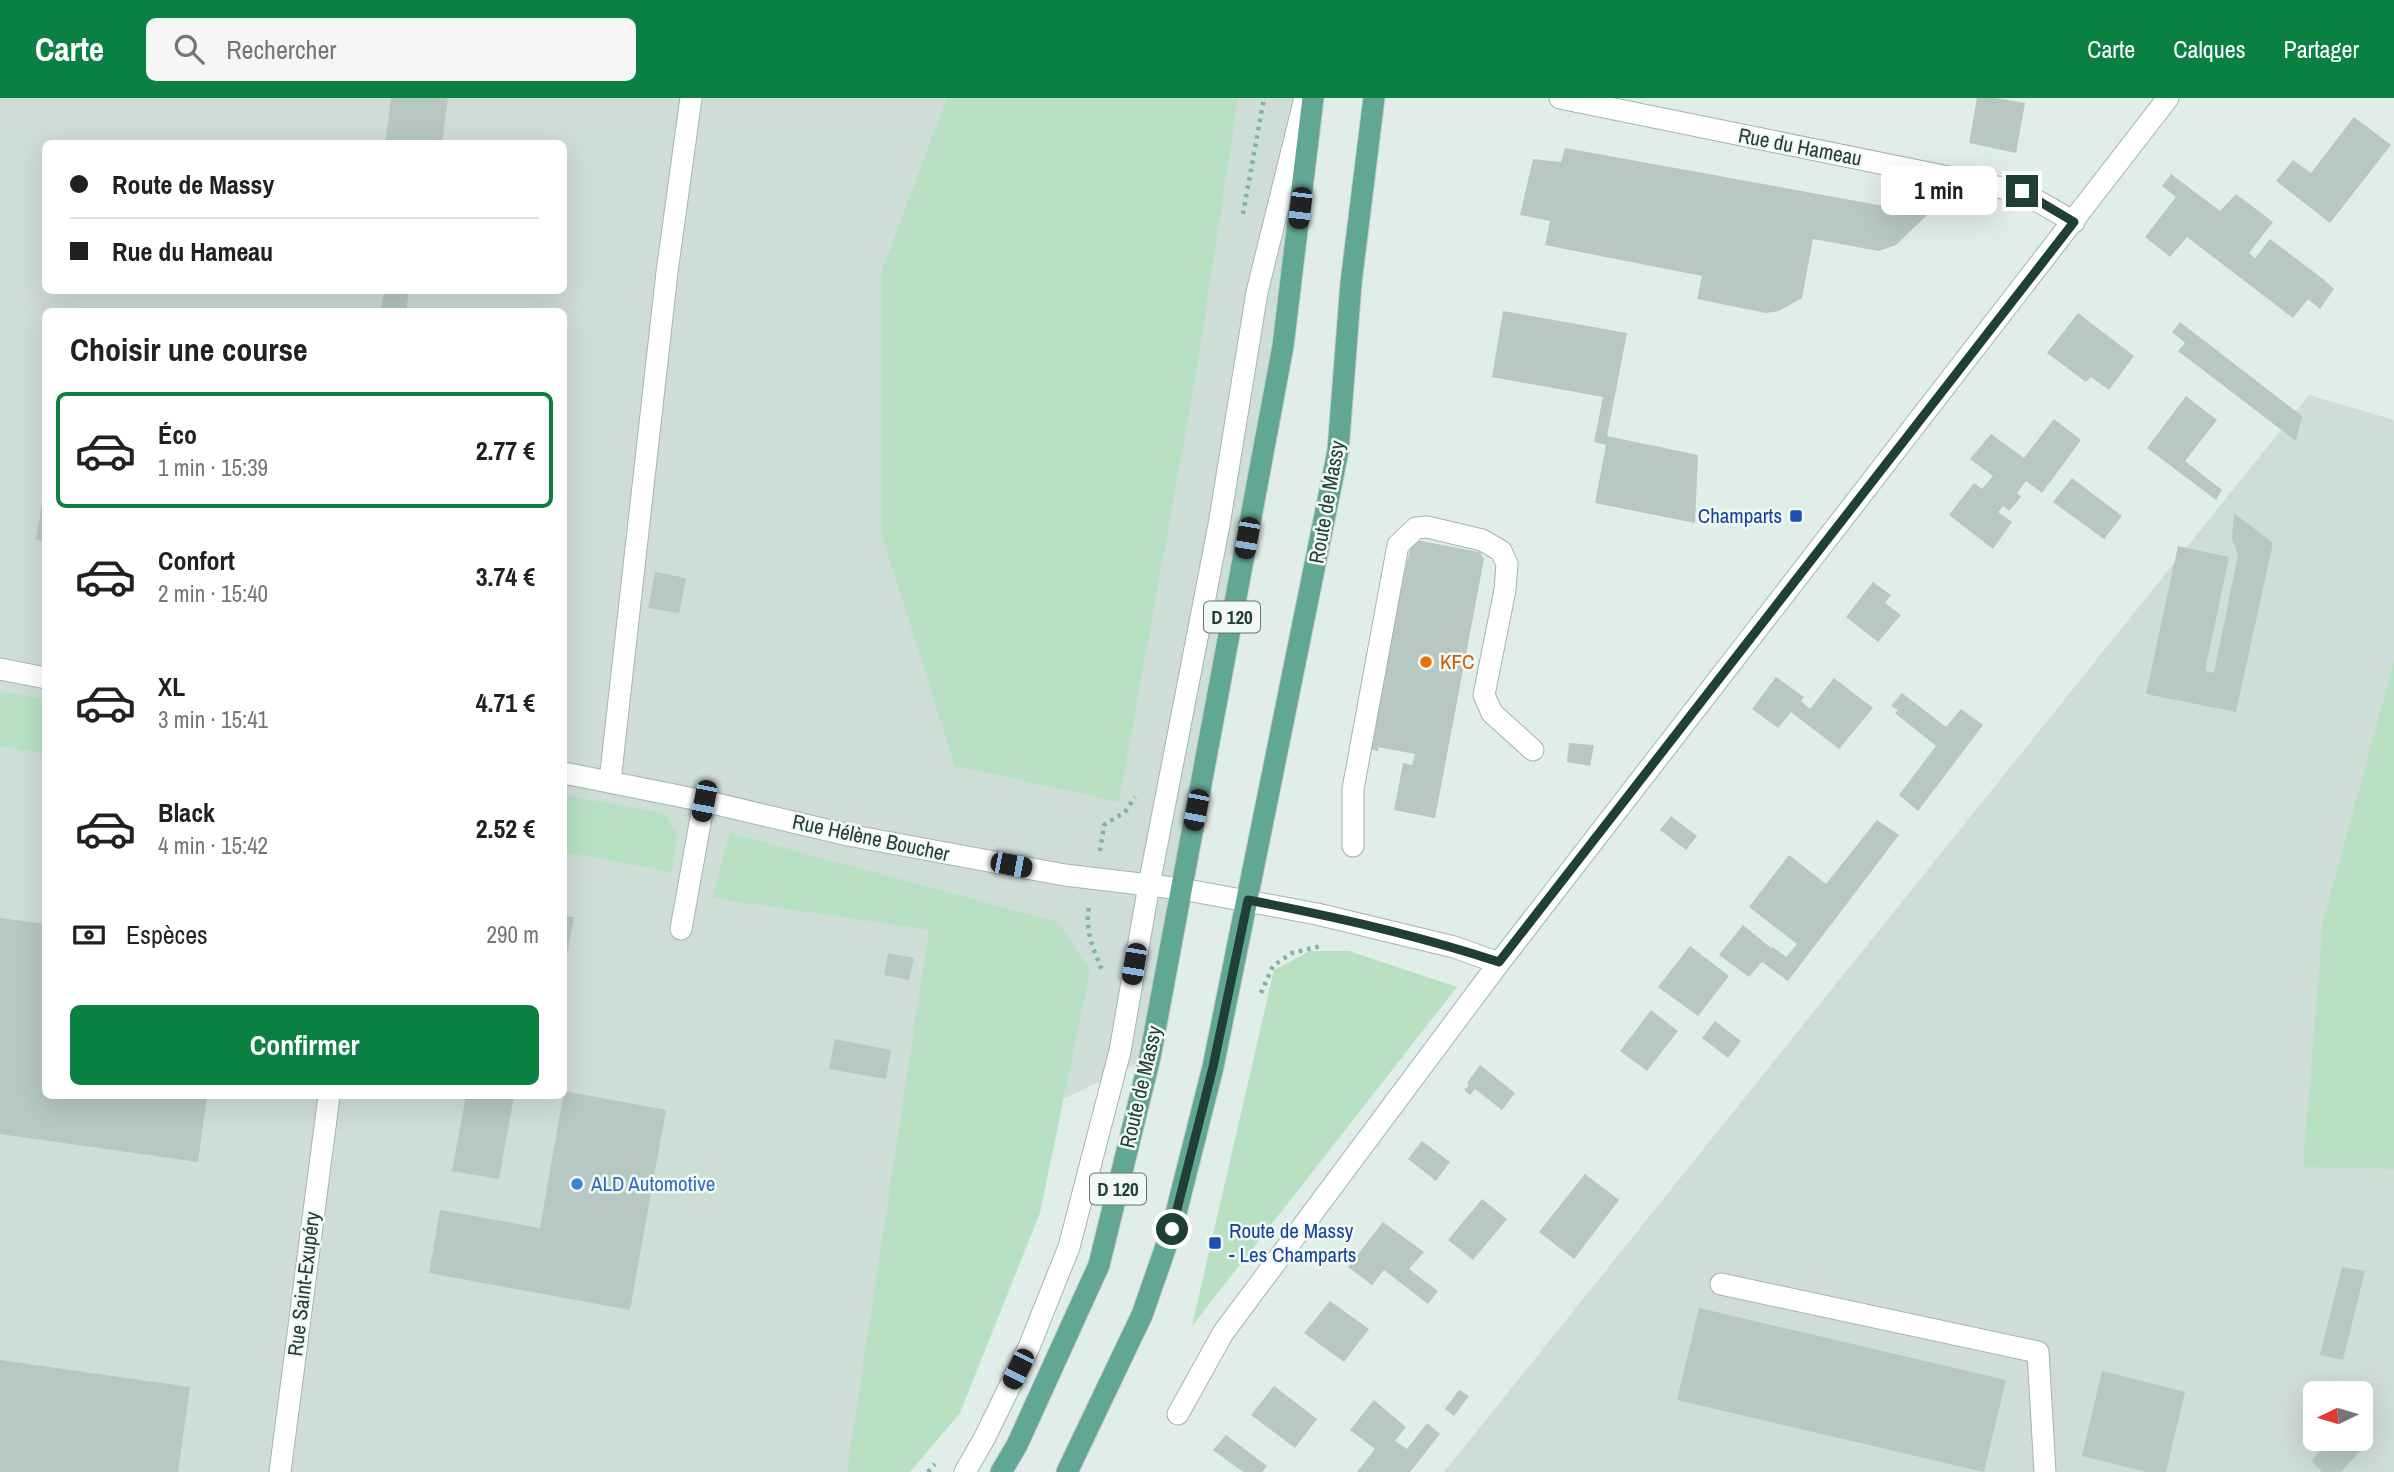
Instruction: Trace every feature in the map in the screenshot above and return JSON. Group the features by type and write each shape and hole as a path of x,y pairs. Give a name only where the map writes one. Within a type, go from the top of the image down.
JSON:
{"main road":[{"name":"Route de Massy","path":"1000,1472 1017,1445 1099,1265 1150,1057 1283,346 1313,98"},
{"name":"Route de Massy","path":"1067,1472 1142,1315 1172,1229 1213,1067 1338,452 1351,283 1374,98"}],"street":[{"path":"610,782 667,272 691,98"},
{"path":"965,1472 1029,1347 1069,1247 1121,1051 1149,885 1219,525 1257,292 1305,98"},
{"name":"Rue du Hameau","path":"1560,98 2022,191 2074,222"},
{"path":"1178,1414 1223,1333 1499,962 2168,98"},
{"path":"1353,846 1353,789 1398,545 1416,528 1427,527 1482,540 1500,551 1507,564 1505,590 1483,695 1492,713 1533,750"},
{"path":"0,669 42,677"},
{"name":"Rue Hélène Boucher","path":"567,774 704,801 848,835 1065,875 1182,889"},
{"path":"681,929 704,801"},
{"path":"1182,889 1351,921 1454,947 1499,962"},
{"name":"Rue Saint-Exupéry","path":"280,1472 329,1099"},
{"path":"1721,1284 2038,1352 2045,1472"}],"path":[{"path":"1086,920 1103,975"},
{"path":"929,1472 936,1462"}],"shaded area":[{"path":"0,98 1313,98 1283,346 1150,1057 960,1149 881,1472 0,1472"},
{"path":"2309,395 2394,420 2394,1472 1444,1472"}],"green space":[{"path":"947,98 1238,98 1196,374 1119,802 955,766 881,532 881,273"},
{"path":"2394,661 2394,1169 2303,1167 2323,922"},
{"path":"0,691 42,698 42,753 0,746"},
{"path":"567,796 664,813 677,832 672,872 567,853"},
{"path":"730,833 1058,922 1090,971 1040,1213 960,1413 910,1472 847,1472 929,930 712,898"},
{"path":"1310,951 1349,951 1457,987 1192,1326 1274,970"}],"building":[{"path":"391,98 448,98 443,140 386,140"},
{"path":"1977,98 2025,103 2016,153 1969,143"},
{"path":"2354,117 2391,145 2330,223 2276,181 2293,160 2311,173"},
{"path":"1565,148 1928,214 1896,245 1879,251 1813,239 1802,298 1779,311 1766,313 1697,299 1702,276 1545,245 1550,221 1520,215 1533,159 1561,162"},
{"path":"2171,174 2220,211 2236,194 2273,222 2249,253 2255,258 2270,239 2323,279 2334,289 2320,309 2308,299 2293,318 2187,237 2170,257 2145,237 2176,197 2162,186"},
{"path":"383,294 408,294 407,308 382,308"},
{"path":"1503,311 1627,333 1607,436 1698,455 1695,523 1595,503 1606,445 1594,442 1603,397 1492,377"},
{"path":"2078,313 2134,356 2109,390 2091,377 2086,382 2047,353"},
{"path":"2180,322 2302,416 2296,441 2178,351 2185,343 2172,332"},
{"path":"2186,396 2217,420 2185,461 2222,490 2216,500 2147,448"},
{"path":"2054,419 2081,440 2042,493 2026,481 2017,493 2021,497 2009,511 2003,506 1998,512 2012,522 1993,549 1949,515 1974,483 1982,489 1993,476 1970,459 1991,434 2024,458"},
{"path":"2072,478 2122,516 2104,539 2053,502"},
{"path":"42,504 42,541 36,540"},
{"path":"2234,513 2273,543 2236,712 2146,694 2178,546 2229,557 2205,671 2214,673 2238,555 2232,539"},
{"name":"KFC","path":"1416,540 1479,552 1484,559 1435,818 1394,810 1403,763 1412,765 1415,754 1378,747 1378,751 1368,749 1405,570 1411,545"},
{"path":"655,572 686,578 679,613 648,608"},
{"path":"1873,582 1891,595 1885,603 1901,615 1878,642 1846,617"},
{"path":"1776,677 1804,697 1801,701 1810,709 1834,678 1873,708 1839,749 1791,712 1778,728 1752,709"},
{"path":"1902,693 1946,727 1961,709 1983,725 1918,811 1899,795 1936,746 1895,713 1898,710 1891,706"},
{"path":"1569,743 1594,745 1590,766 1567,762"},
{"path":"1671,816 1697,836 1686,850 1660,830"},
{"path":"1877,820 1899,835 1788,981 1762,962 1749,977 1719,955 1743,925 1786,957 1797,944 1749,907 1789,855 1826,884"},
{"path":"567,916 574,917 567,954"},
{"path":"0,918 42,923 42,1099 207,1099 198,1162 0,1134"},
{"path":"1690,946 1729,976 1698,1016 1658,987"},
{"path":"888,953 914,958 909,980 884,975"},
{"path":"1651,1010 1678,1031 1647,1071 1620,1051"},
{"path":"1715,1021 1741,1041 1728,1058 1702,1038"},
{"path":"835,1039 891,1050 886,1079 829,1069"},
{"path":"1480,1065 1515,1093 1502,1110 1475,1089 1470,1095 1464,1090"},
{"path":"567,1092 666,1110 630,1310 429,1273 440,1210 540,1228 563,1099 567,1099"},
{"path":"465,1099 513,1099 499,1179 452,1171"},
{"path":"1422,1141 1450,1162 1436,1181 1408,1159"},
{"path":"1585,1174 1619,1200 1574,1259 1539,1232"},
{"path":"1482,1199 1507,1219 1473,1260 1448,1240"},
{"path":"1383,1222 1424,1252 1409,1269 1438,1291 1428,1304 1384,1270 1372,1285 1348,1267"},
{"path":"2342,1267 2365,1271 2343,1360 2320,1355"},
{"path":"1330,1301 1369,1329 1344,1362 1304,1333"},
{"path":"1699,1308 2006,1380 1984,1472 1677,1400"},
{"path":"0,1360 190,1387 178,1472 0,1472"},
{"path":"2102,1371 2185,1392 2166,1472 2146,1472 2082,1456"},
{"path":"1274,1386 1317,1419 1295,1448 1251,1415"},
{"path":"1459,1390 1469,1396 1454,1416 1445,1409"},
{"path":"1374,1400 1406,1427 1395,1441 1407,1449 1427,1423 1440,1434 1410,1472 1357,1472 1375,1449 1350,1430"},
{"path":"1226,1435 1267,1466 1262,1472 1243,1472 1213,1450"},
{"path":"2320,1451 2360,1451 2341,1472 2322,1472 2311,1461"}],"place":[{"name":"Champarts","path":"1796,516"},
{"name":"KFC","path":"1426,662"},
{"name":"ALD Automotive","path":"577,1184"},
{"name":"Route de Massy - Les Champarts","path":"1215,1243"}],"route":[{"path":"1172,1229 1213,1067 1248,900 1351,921 1454,947 1499,962 2074,222 2022,191"}]}
